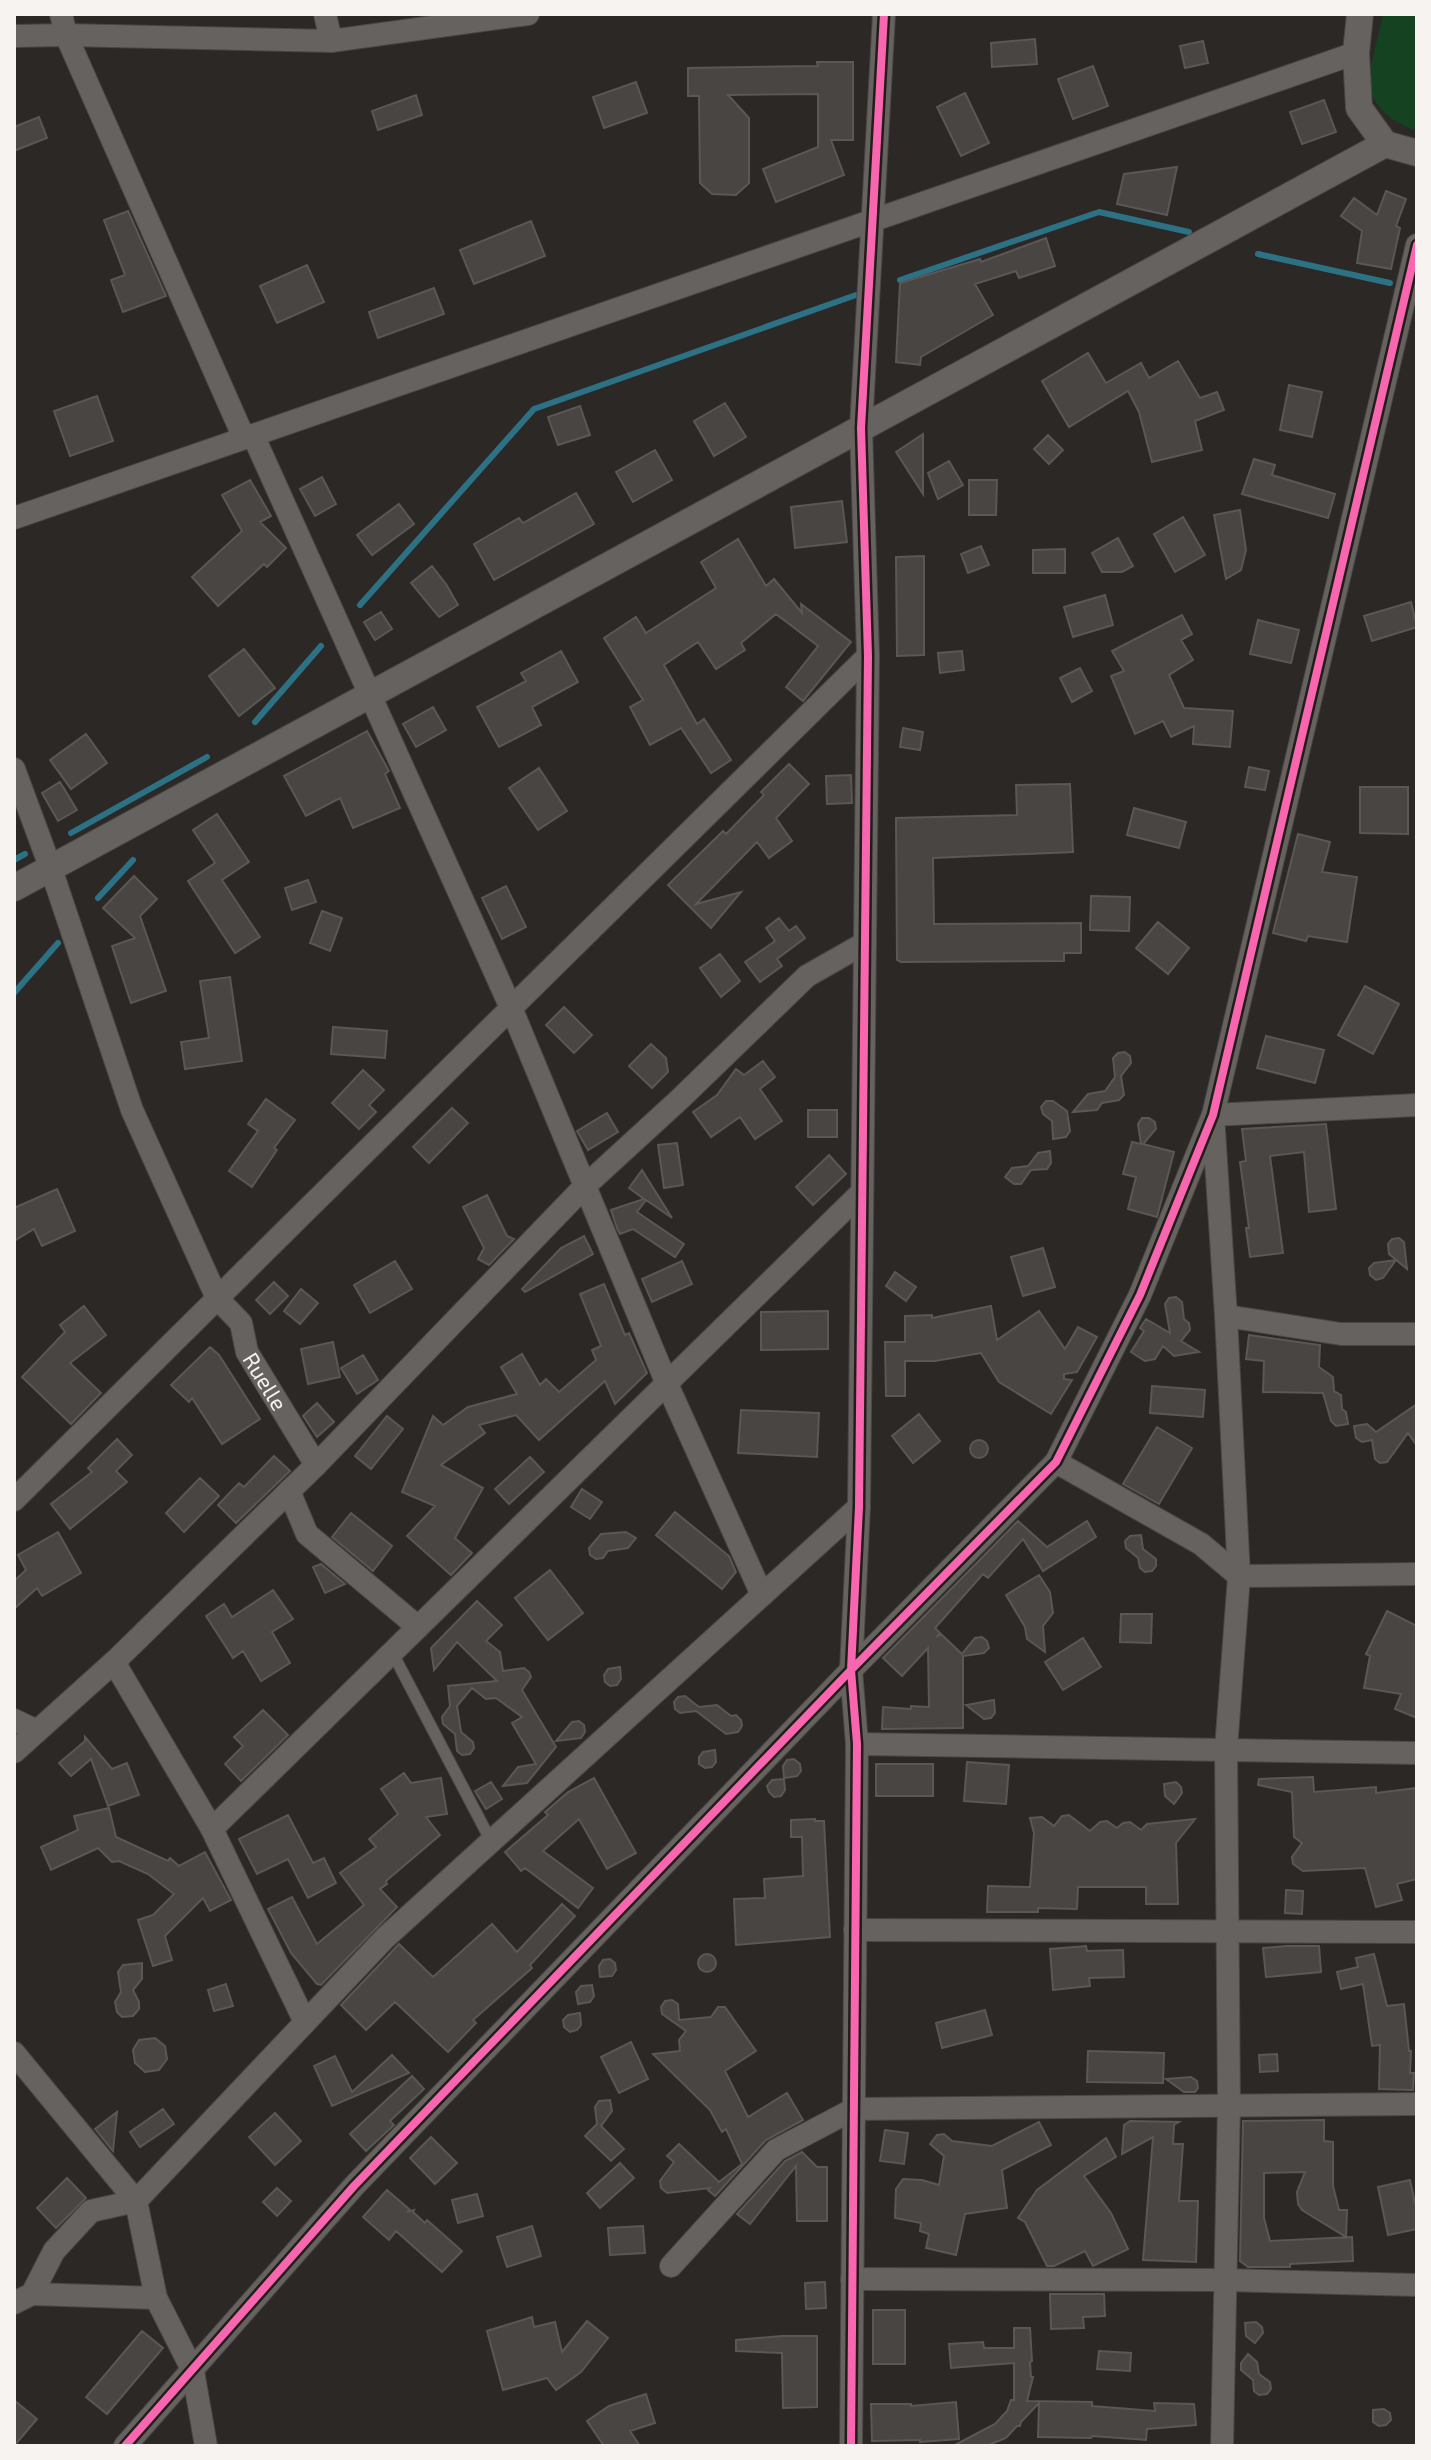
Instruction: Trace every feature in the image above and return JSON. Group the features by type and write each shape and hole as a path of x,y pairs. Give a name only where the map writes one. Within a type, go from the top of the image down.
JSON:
{"street":[{"path":"325,14 331,41"},
{"path":"14,36 64,24 331,41 528,14"},
{"path":"851,2446 857,1744 851,1670 859,1507 868,656 861,428 884,14"},
{"path":"1360,14 1356,53 1359,108 1385,144 1417,153"},
{"path":"64,24 248,436 370,695 512,1010 667,1384 762,1595"},
{"path":"14,518 1356,53"},
{"path":"14,888 1385,144"},
{"path":"125,2446 354,2186 1056,1462 1140,1295 1213,1115 1417,245"},
{"path":"14,1500 868,656"},
{"name":"Ruelle","path":"14,769 132,1110 217,1298 241,1323 247,1352 316,1465"},
{"path":"14,1752 114,1662 316,1465 585,1186 807,976 865,943"},
{"path":"1213,1115 1417,1105"},
{"path":"1213,1115 1239,1576 1226,1749 1229,2105 1222,2446"},
{"path":"212,1829 862,1192"},
{"path":"1226,1316 1341,1334 1417,1334"},
{"path":"1056,1462 1201,1544 1239,1576 1417,1574"},
{"path":"289,1491 307,1534 418,1627"},
{"path":"23,2298 54,2251 91,2211 136,2201 385,1938 859,1507"},
{"path":"114,1662 212,1829 305,2022"},
{"path":"14,1720 37,1731"},
{"path":"857,1744 1417,1753"},
{"path":"855,1930 1417,1932"},
{"path":"14,2053 136,2201 156,2298 193,2371 206,2446"},
{"path":"671,2266 776,2150 854,2109 1417,2104"},
{"path":"852,2279 1224,2280 1417,2285"},
{"path":"23,2298 156,2298"}],"lane":[{"path":"392,1652 491,1841"}],"green space":[{"path":"1383,14 1417,14 1417,131 1386,114 1372,93 1371,69"}],"building":[{"path":"1035,39 1037,64 992,67 991,43"},
{"path":"1203,41 1208,63 1185,68 1180,46"},
{"path":"817,62 853,62 853,140 831,140 844,175 776,202 763,169 818,147 818,94 728,95 749,118 749,183 736,195 712,194 700,183 699,96 688,96 688,68 818,66"},
{"path":"1093,66 1108,106 1073,119 1058,79"},
{"path":"636,82 647,113 604,128 593,97"},
{"path":"965,93 989,143 961,156 937,107"},
{"path":"416,95 422,115 378,130 372,111"},
{"path":"1324,100 1336,132 1302,144 1290,112"},
{"path":"39,117 47,138 14,151 14,127"},
{"path":"1177,167 1167,215 1117,204 1124,174"},
{"path":"1386,191 1406,199 1396,226 1400,228 1391,269 1357,263 1362,231 1341,216 1354,198 1377,215"},
{"path":"128,211 166,296 123,312 111,280 125,275 104,220"},
{"path":"531,221 545,256 474,284 460,250"},
{"path":"1046,238 1055,266 1019,278 1016,271 975,284 993,315 921,357 920,365 896,362 900,283 980,259 981,262"},
{"path":"307,265 324,302 277,323 260,286"},
{"path":"434,288 444,314 378,338 369,312"},
{"path":"1088,353 1106,383 1141,363 1149,378 1178,361 1200,398 1217,392 1224,410 1195,421 1202,450 1152,462 1139,412 1128,391 1069,427 1042,381"},
{"path":"1289,385 1322,392 1312,437 1280,430"},
{"path":"97,396 113,441 70,456 54,411"},
{"path":"725,403 746,437 714,456 694,421"},
{"path":"580,406 590,435 558,445 548,417"},
{"path":"923,434 923,494 896,452"},
{"path":"1048,435 1063,450 1049,464 1034,449"},
{"path":"655,450 672,480 633,502 616,472"},
{"path":"1254,459 1275,465 1272,475 1335,494 1328,518 1242,494"},
{"path":"949,461 963,485 938,499 928,473"},
{"path":"322,477 336,504 315,516 300,489"},
{"path":"250,480 271,516 260,522 286,548 218,606 192,577 242,531 222,495"},
{"path":"969,480 997,480 996,515 969,515"},
{"path":"576,493 594,524 494,580 474,544 519,518 523,523"},
{"path":"842,501 847,542 795,548 791,507"},
{"path":"399,504 414,524 372,555 357,535"},
{"path":"1240,510 1246,550 1241,570 1226,579 1214,515"},
{"path":"1183,517 1205,555 1175,572 1154,534"},
{"path":"1118,538 1133,566 1122,572 1102,572 1092,553"},
{"path":"738,539 766,586 774,579 802,613 801,604 851,642 803,701 786,687 818,646 776,614 741,643 745,650 716,669 698,642 664,665 697,724 704,719 731,760 711,773 681,728 650,745 630,707 643,700 604,638 636,617 646,633 716,588 701,562"},
{"path":"981,546 989,565 968,573 961,554"},
{"path":"1065,549 1065,573 1033,573 1033,550"},
{"path":"924,556 924,655 897,656 896,557"},
{"path":"432,566 458,605 439,617 411,583"},
{"path":"1105,595 1113,625 1073,637 1064,607"},
{"path":"1411,602 1417,627 1372,641 1364,616"},
{"path":"381,612 392,629 375,640 364,622"},
{"path":"1182,615 1192,634 1181,640 1193,660 1169,675 1184,708 1233,711 1230,747 1193,744 1194,726 1171,737 1163,721 1135,734 1111,676 1124,671 1112,651"},
{"path":"1258,620 1299,630 1291,663 1250,654"},
{"path":"244,649 275,688 239,716 209,676"},
{"path":"561,651 578,682 532,707 541,725 499,747 477,707 526,681 521,673"},
{"path":"962,651 964,670 940,673 938,653"},
{"path":"1080,668 1092,691 1072,702 1060,678"},
{"path":"433,707 446,730 416,747 403,724"},
{"path":"903,728 923,732 920,750 900,747"},
{"path":"367,731 389,771 385,774 400,808 353,828 340,798 306,816 284,776"},
{"path":"86,734 107,763 71,789 50,760"},
{"path":"789,764 809,784 776,818 792,841 769,858 757,842 696,904 741,892 711,928 668,885 723,831 726,834"},
{"path":"1249,767 1269,771 1265,790 1245,787"},
{"path":"539,768 567,811 538,830 509,788"},
{"path":"851,775 852,803 827,804 826,776"},
{"path":"60,782 77,810 58,821 42,793"},
{"path":"1070,784 1073,852 933,858 934,924 1081,923 1081,953 1064,953 1064,961 897,960 896,818 1017,815 1016,785"},
{"path":"1360,787 1408,787 1408,834 1360,833"},
{"path":"1134,808 1186,822 1179,848 1127,835"},
{"path":"217,814 249,862 222,880 260,937 235,953 188,881 215,863 193,830"},
{"path":"1298,834 1330,842 1322,872 1357,877 1347,942 1308,936 1306,941 1273,933"},
{"path":"134,876 157,899 140,916 166,991 131,1003 112,946 135,938 103,908"},
{"path":"308,880 316,902 292,910 285,888"},
{"path":"506,886 526,927 502,939 482,898"},
{"path":"1091,896 1130,897 1129,931 1090,930"},
{"path":"322,911 342,918 330,951 310,943"},
{"path":"779,918 789,931 796,926 805,938 777,959 782,966 760,982 745,962 775,941 766,928"},
{"path":"1158,922 1189,948 1168,974 1136,948"},
{"path":"720,954 740,981 721,997 700,968"},
{"path":"230,977 242,1061 185,1069 181,1042 209,1038 200,981"},
{"path":"1365,986 1399,1004 1373,1054 1338,1035"},
{"path":"564,1007 592,1035 574,1053 546,1025"},
{"path":"333,1027 387,1031 385,1058 331,1054"},
{"path":"1266,1036 1324,1050 1315,1083 1257,1068"},
{"path":"651,1044 666,1058 668,1072 652,1088 629,1066"},
{"path":"1125,1052 1130,1056 1131,1063 1121,1076 1124,1095 1119,1100 1102,1103 1097,1110 1073,1112 1088,1094 1105,1091 1115,1077 1113,1058"},
{"path":"763,1061 775,1077 760,1089 782,1121 755,1139 740,1117 711,1137 693,1112 717,1095 736,1069 744,1075"},
{"path":"363,1070 384,1090 369,1105 376,1112 359,1129 332,1103"},
{"path":"266,1099 295,1120 274,1148 277,1150 252,1187 229,1171 258,1131 248,1124"},
{"path":"1046,1101 1053,1101 1067,1111 1070,1131 1066,1137 1053,1139 1052,1121 1043,1114 1041,1107"},
{"path":"452,1108 468,1123 429,1163 413,1147"},
{"path":"808,1110 837,1110 837,1137 808,1137"},
{"path":"607,1113 618,1132 588,1150 577,1131"},
{"path":"1142,1118 1155,1122 1156,1129 1143,1144 1174,1152 1157,1217 1128,1209 1136,1177 1123,1174 1132,1142 1141,1144 1138,1124"},
{"path":"1326,1124 1336,1209 1309,1212 1304,1152 1270,1156 1283,1253 1250,1257 1240,1162 1246,1161 1242,1129"},
{"path":"677,1143 683,1185 664,1188 658,1145"},
{"path":"1050,1151 1051,1163 1047,1169 1031,1170 1021,1184 1014,1184 1005,1177 1012,1168 1028,1166 1038,1153"},
{"path":"829,1155 846,1174 813,1205 796,1187"},
{"path":"642,1170 672,1218 646,1200 637,1212 684,1244 675,1257 633,1229 620,1234 617,1228 611,1210 644,1199 629,1188"},
{"path":"57,1189 75,1231 42,1246 34,1229 14,1241 14,1208"},
{"path":"487,1195 507,1236 514,1239 489,1265 478,1259 484,1248 463,1207"},
{"path":"584,1236 593,1254 525,1292 522,1289 561,1248"},
{"path":"1399,1238 1404,1242 1407,1269 1389,1254 1388,1244 1392,1239"},
{"path":"1043,1248 1055,1287 1023,1296 1011,1257"},
{"path":"1396,1260 1383,1278 1376,1280 1370,1275 1369,1268 1374,1263"},
{"path":"395,1261 412,1289 370,1313 354,1285"},
{"path":"682,1261 692,1284 652,1302 642,1279"},
{"path":"895,1272 916,1287 906,1301 886,1286"},
{"path":"274,1282 288,1296 270,1314 256,1300"},
{"path":"604,1284 625,1335 629,1333 647,1373 615,1404 605,1381 539,1440 516,1415 479,1425 485,1433 441,1465 483,1488 455,1538 472,1553 451,1575 407,1536 435,1506 402,1492 433,1416 443,1425 468,1407 517,1394 501,1367 522,1354 540,1385 546,1379 559,1392 596,1360 592,1350 601,1346 580,1294"},
{"path":"301,1289 318,1303 300,1324 284,1311"},
{"path":"1176,1297 1182,1302 1184,1319 1189,1323 1190,1330 1181,1341 1199,1352 1174,1356 1163,1346 1155,1359 1145,1361 1131,1352 1144,1331 1140,1328 1146,1319 1170,1333 1165,1304 1169,1298"},
{"path":"84,1306 106,1335 70,1363 101,1393 71,1424 22,1377 65,1332 60,1325"},
{"path":"991,1306 997,1340 1039,1311 1065,1349 1078,1327 1097,1337 1077,1372 1064,1374 1064,1379 1072,1380 1051,1414 999,1382 981,1353 935,1361 905,1361 905,1396 886,1396 885,1342 905,1342 905,1316 932,1315 932,1318"},
{"path":"828,1311 828,1349 761,1350 761,1312"},
{"path":"1249,1335 1320,1345 1319,1367 1333,1377 1334,1391 1341,1395 1348,1424 1336,1426 1331,1421 1323,1393 1263,1392 1264,1361 1246,1359"},
{"path":"333,1342 340,1377 308,1384 301,1349"},
{"path":"210,1347 219,1355 260,1419 222,1444 192,1398 189,1402 171,1385"},
{"path":"363,1355 378,1380 357,1394 341,1368"},
{"path":"1152,1386 1205,1390 1203,1417 1150,1413"},
{"path":"317,1403 334,1422 317,1437 303,1416"},
{"path":"1417,1404 1417,1446 1408,1433 1387,1462 1380,1463 1375,1459 1372,1440 1362,1442 1356,1438 1354,1426 1367,1424 1376,1432"},
{"path":"741,1410 819,1413 817,1457 738,1453"},
{"path":"919,1414 940,1441 913,1463 892,1436"},
{"path":"387,1416 403,1429 371,1469 355,1456"},
{"path":"1157,1427 1192,1448 1159,1504 1123,1484"},
{"path":"117,1439 132,1455 116,1471 127,1482 70,1529 51,1504 92,1472 88,1468"},
{"path":"979,1440 988,1449 979,1458 970,1449"},
{"path":"274,1456 290,1471 236,1523 218,1505 239,1483 244,1487"},
{"path":"530,1457 544,1472 509,1504 495,1489"},
{"path":"200,1478 219,1496 184,1532 166,1513"},
{"path":"582,1489 602,1502 590,1519 571,1507"},
{"path":"675,1512 729,1556 736,1572 722,1589 656,1535"},
{"path":"351,1513 392,1546 373,1571 332,1537"},
{"path":"1018,1521 1047,1547 1087,1521 1096,1537 1043,1571 1023,1539 988,1578 983,1574 935,1628 940,1633 936,1637 941,1634 962,1654 975,1638 982,1637 989,1648 984,1653 963,1656 963,1728 882,1729 883,1707 929,1707 928,1648 902,1676 883,1658"},
{"path":"58,1532 81,1573 42,1596 37,1588 14,1609 14,1581 26,1570 18,1555"},
{"path":"626,1532 636,1538 628,1548 608,1551 603,1558 596,1559 590,1555 589,1548 601,1534"},
{"path":"1141,1535 1143,1549 1156,1559 1152,1571 1145,1572 1140,1568 1138,1558 1126,1548 1125,1541 1130,1536"},
{"path":"321,1564 345,1584 325,1593 313,1567"},
{"path":"550,1570 583,1613 548,1640 515,1598"},
{"path":"1039,1575 1050,1592 1053,1613 1043,1626 1045,1652 1027,1639 1025,1627 1006,1595"},
{"path":"273,1590 293,1619 272,1632 290,1663 261,1681 243,1651 233,1658 206,1616 224,1604 232,1617"},
{"path":"477,1601 502,1625 486,1641 500,1652 503,1671 524,1668 529,1672 531,1677 522,1690 556,1747 527,1783 503,1786 518,1767 536,1764 512,1723 522,1717 496,1698 486,1699 472,1688 457,1706 461,1732 473,1742 474,1748 470,1754 462,1755 457,1751 455,1734 443,1724 442,1717 450,1706 448,1686 497,1681 457,1642 434,1670 431,1648"},
{"path":"1387,1611 1417,1626 1417,1718 1395,1709 1401,1694 1364,1688 1370,1656 1366,1654"},
{"path":"1121,1614 1152,1614 1151,1643 1120,1642"},
{"path":"1083,1638 1101,1667 1063,1690 1045,1662"},
{"path":"620,1667 621,1679 617,1685 610,1686 605,1682 604,1675 608,1669"},
{"path":"685,1696 699,1707 717,1705 731,1716 736,1715 742,1726 738,1732 726,1734 696,1711 680,1713 675,1709 674,1702 678,1697"},
{"path":"994,1700 995,1713 991,1718 984,1719 966,1705"},
{"path":"263,1710 288,1735 241,1781 225,1764 243,1746 234,1737"},
{"path":"579,1721 584,1725 585,1732 581,1738 556,1741 572,1722"},
{"path":"85,1737 112,1769 127,1763 139,1795 108,1806 91,1759 71,1776 59,1763 85,1741"},
{"path":"715,1750 716,1762 712,1767 705,1768 699,1764 703,1752"},
{"path":"794,1759 800,1764 801,1771 797,1776 784,1778 783,1766 787,1760"},
{"path":"967,1762 1009,1765 1006,1804 964,1801"},
{"path":"876,1764 933,1764 933,1796 876,1796"},
{"path":"404,1773 411,1783 441,1778 447,1814 426,1817 440,1835 380,1889 397,1907 321,1985 317,1984 291,1953 268,1909 292,1897 317,1944 364,1905 340,1873 376,1847 369,1839 398,1814 381,1789"},
{"path":"1313,1777 1314,1792 1376,1787 1376,1793 1417,1788 1417,1879 1397,1884 1402,1900 1376,1907 1365,1868 1303,1871 1293,1864 1292,1857 1302,1843 1294,1837 1292,1792 1258,1785 1259,1779"},
{"path":"594,1778 636,1853 607,1869 579,1819 543,1851 593,1888 578,1908 525,1868 521,1871 505,1852 548,1815 545,1812 568,1792"},
{"path":"784,1779 785,1790 781,1796 774,1797 767,1786 772,1780"},
{"path":"491,1782 502,1799 486,1809 475,1791"},
{"path":"1176,1782 1182,1793 1174,1804 1165,1796 1164,1784"},
{"path":"109,1808 116,1837 168,1861 170,1858 179,1866 205,1852 231,1900 210,1911 203,1898 165,1936 172,1960 153,1966 138,1920 153,1915 174,1894 148,1874 119,1861 112,1862 98,1848 51,1870 41,1847 78,1830 74,1816"},
{"path":"288,1815 313,1863 324,1858 336,1883 308,1898 288,1859 257,1874 239,1839"},
{"path":"1069,1815 1090,1831 1100,1822 1107,1821 1117,1828 1130,1822 1141,1830 1147,1824 1195,1819 1176,1843 1178,1904 1146,1904 1146,1887 1078,1887 1077,1909 987,1912 988,1886 1030,1887 1034,1833 1030,1818 1042,1817 1054,1826 1062,1816"},
{"path":"791,1820 824,1821 830,1937 736,1945 734,1899 765,1898 764,1879 803,1876 802,1837 791,1837"},
{"path":"1286,1890 1303,1891 1302,1914 1285,1913"},
{"path":"562,1904 575,1916 530,1965 532,1968 473,2020 476,2023 448,2052 395,2002 366,2030 341,2005 399,1944 433,1977 492,1924 517,1952"},
{"path":"1086,1946 1087,1951 1123,1950 1124,1977 1089,1978 1090,1986 1053,1990 1050,1949"},
{"path":"1319,1946 1321,1972 1266,1977 1263,1948"},
{"path":"707,1954 716,1963 707,1972 698,1963"},
{"path":"1374,1954 1387,2006 1404,2004 1411,2051 1410,2073 1414,2073 1413,2090 1379,2089 1380,2045 1372,2046 1363,1984 1341,1989 1337,1972 1358,1967 1356,1958"},
{"path":"610,1959 615,1963 616,1970 612,1976 600,1977 599,1966 603,1960"},
{"path":"142,1963 142,1979 133,1990 139,2009 133,2016 122,2017 117,2012 115,2002 121,1992 118,1972 123,1965"},
{"path":"226,1984 233,2006 214,2011 208,1990"},
{"path":"592,1985 594,1996 590,2002 578,2004 576,1992 581,1986"},
{"path":"672,2000 678,2004 679,2020 711,2017 718,2007 725,2007 756,2051 725,2071 748,2117 787,2093 803,2120 766,2140 715,2196 708,2190 710,2188 667,2193 661,2188 660,2181 674,2162 667,2156 679,2144 719,2182 742,2164 726,2129 722,2132 710,2110 653,2054 680,2051 679,2040 686,2031 662,2014 661,2007 665,2001"},
{"path":"985,2010 992,2035 942,2048 936,2023"},
{"path":"580,2013 581,2025 570,2032 564,2027 563,2020 568,2015"},
{"path":"155,2038 165,2046 167,2059 159,2070 145,2072 135,2063 133,2050 139,2040"},
{"path":"631,2042 648,2079 619,2093 601,2057"},
{"path":"1088,2051 1164,2053 1163,2083 1087,2082"},
{"path":"1277,2054 1278,2071 1260,2072 1259,2055"},
{"path":"392,2055 409,2073 332,2106 314,2066 335,2056 352,2092"},
{"path":"412,2076 424,2089 390,2121 394,2125 366,2151 350,2134"},
{"path":"1191,2077 1197,2081 1195,2092 1184,2092 1166,2079"},
{"path":"610,2100 612,2111 601,2126 624,2149 611,2161 585,2136 597,2124 595,2107 599,2101"},
{"path":"163,2109 174,2124 140,2147 130,2132"},
{"path":"117,2112 113,2151 95,2129"},
{"path":"275,2113 301,2141 275,2165 249,2137"},
{"path":"1324,2120 1324,2141 1333,2142 1333,2186 1339,2210 1347,2210 1346,2237 1302,2210 1298,2204 1297,2192 1305,2172 1264,2173 1264,2218 1270,2241 1352,2237 1353,2261 1248,2267 1240,2261 1243,2121"},
{"path":"1130,2121 1179,2122 1174,2125 1173,2144 1183,2144 1179,2201 1198,2201 1196,2262 1143,2260 1153,2137 1122,2154 1124,2125"},
{"path":"1039,2122 1051,2145 1002,2170 1007,2208 965,2214 956,2255 926,2248 929,2234 920,2231 921,2223 895,2218 896,2189 903,2179 939,2185 944,2156 930,2144 937,2135 944,2134 952,2141 992,2146"},
{"path":"885,2130 908,2133 904,2164 880,2161"},
{"path":"431,2137 457,2163 435,2184 410,2158"},
{"path":"1106,2138 1116,2157 1084,2176 1111,2213 1128,2249 1093,2266 1085,2251 1054,2266 1047,2266 1025,2222 1018,2218 1037,2190"},
{"path":"802,2152 817,2167 827,2167 827,2221 797,2221 796,2166 750,2224 737,2214 785,2161"},
{"path":"620,2163 634,2178 600,2208 587,2193"},
{"path":"67,2178 86,2198 56,2228 37,2208"},
{"path":"1410,2180 1417,2212 1417,2229 1388,2235 1378,2187"},
{"path":"277,2188 291,2201 277,2216 263,2202"},
{"path":"387,2190 410,2210 407,2212 414,2210 425,2223 427,2220 462,2251 442,2272 396,2231 389,2240 363,2217"},
{"path":"477,2194 483,2216 458,2223 452,2200"},
{"path":"532,2226 541,2256 507,2267 497,2237"},
{"path":"643,2226 645,2253 610,2255 608,2228"},
{"path":"825,2282 826,2308 806,2309 805,2283"},
{"path":"1050,2294 1104,2294 1105,2316 1083,2317 1084,2328 1051,2329"},
{"path":"873,2310 905,2310 905,2364 873,2364"},
{"path":"532,2317 534,2327 555,2322 562,2352 587,2321 608,2338 581,2372 556,2390 547,2378 503,2390 487,2331"},
{"path":"1256,2322 1263,2333 1255,2343 1246,2336 1245,2323"},
{"path":"1014,2328 1030,2328 1033,2377 1027,2401 1092,2402 1092,2406 1155,2411 1154,2403 1194,2404 1196,2425 1147,2429 1146,2440 1092,2436 1038,2437 1039,2403 1006,2438 986,2446 953,2446 995,2424 1007,2411 1011,2400 1014,2400 1014,2363 951,2368 949,2344 983,2342 984,2348 1014,2348"},
{"path":"142,2331 163,2348 107,2414 86,2397"},
{"path":"817,2336 817,2407 783,2408 782,2353 736,2351 736,2340"},
{"path":"1099,2351 1131,2353 1130,2371 1097,2369"},
{"path":"1248,2354 1257,2362 1259,2374 1270,2382 1271,2389 1267,2394 1259,2395 1254,2391 1253,2380 1241,2370 1241,2363"},
{"path":"646,2394 655,2423 630,2431 640,2446 604,2446 587,2421 609,2406"},
{"path":"14,2400 37,2419 14,2446"},
{"path":"956,2402 959,2439 872,2441 871,2404 911,2406"},
{"path":"1384,2409 1390,2413 1391,2420 1379,2426 1373,2422 1373,2410"}],"waterway":[{"path":"900,280 1099,212 1189,232"},
{"path":"1258,254 1390,283"},
{"path":"360,605 534,409 856,295"},
{"path":"255,722 321,646"},
{"path":"71,833 207,757"},
{"path":"14,860 25,854"},
{"path":"98,898 133,860"},
{"path":"14,993 58,943"}],"cycle path":[{"path":"851,2446 857,1744 851,1670 859,1507 868,656 861,428 884,14"},
{"path":"125,2446 354,2186 1056,1462 1140,1295 1213,1115 1417,245"}]}
